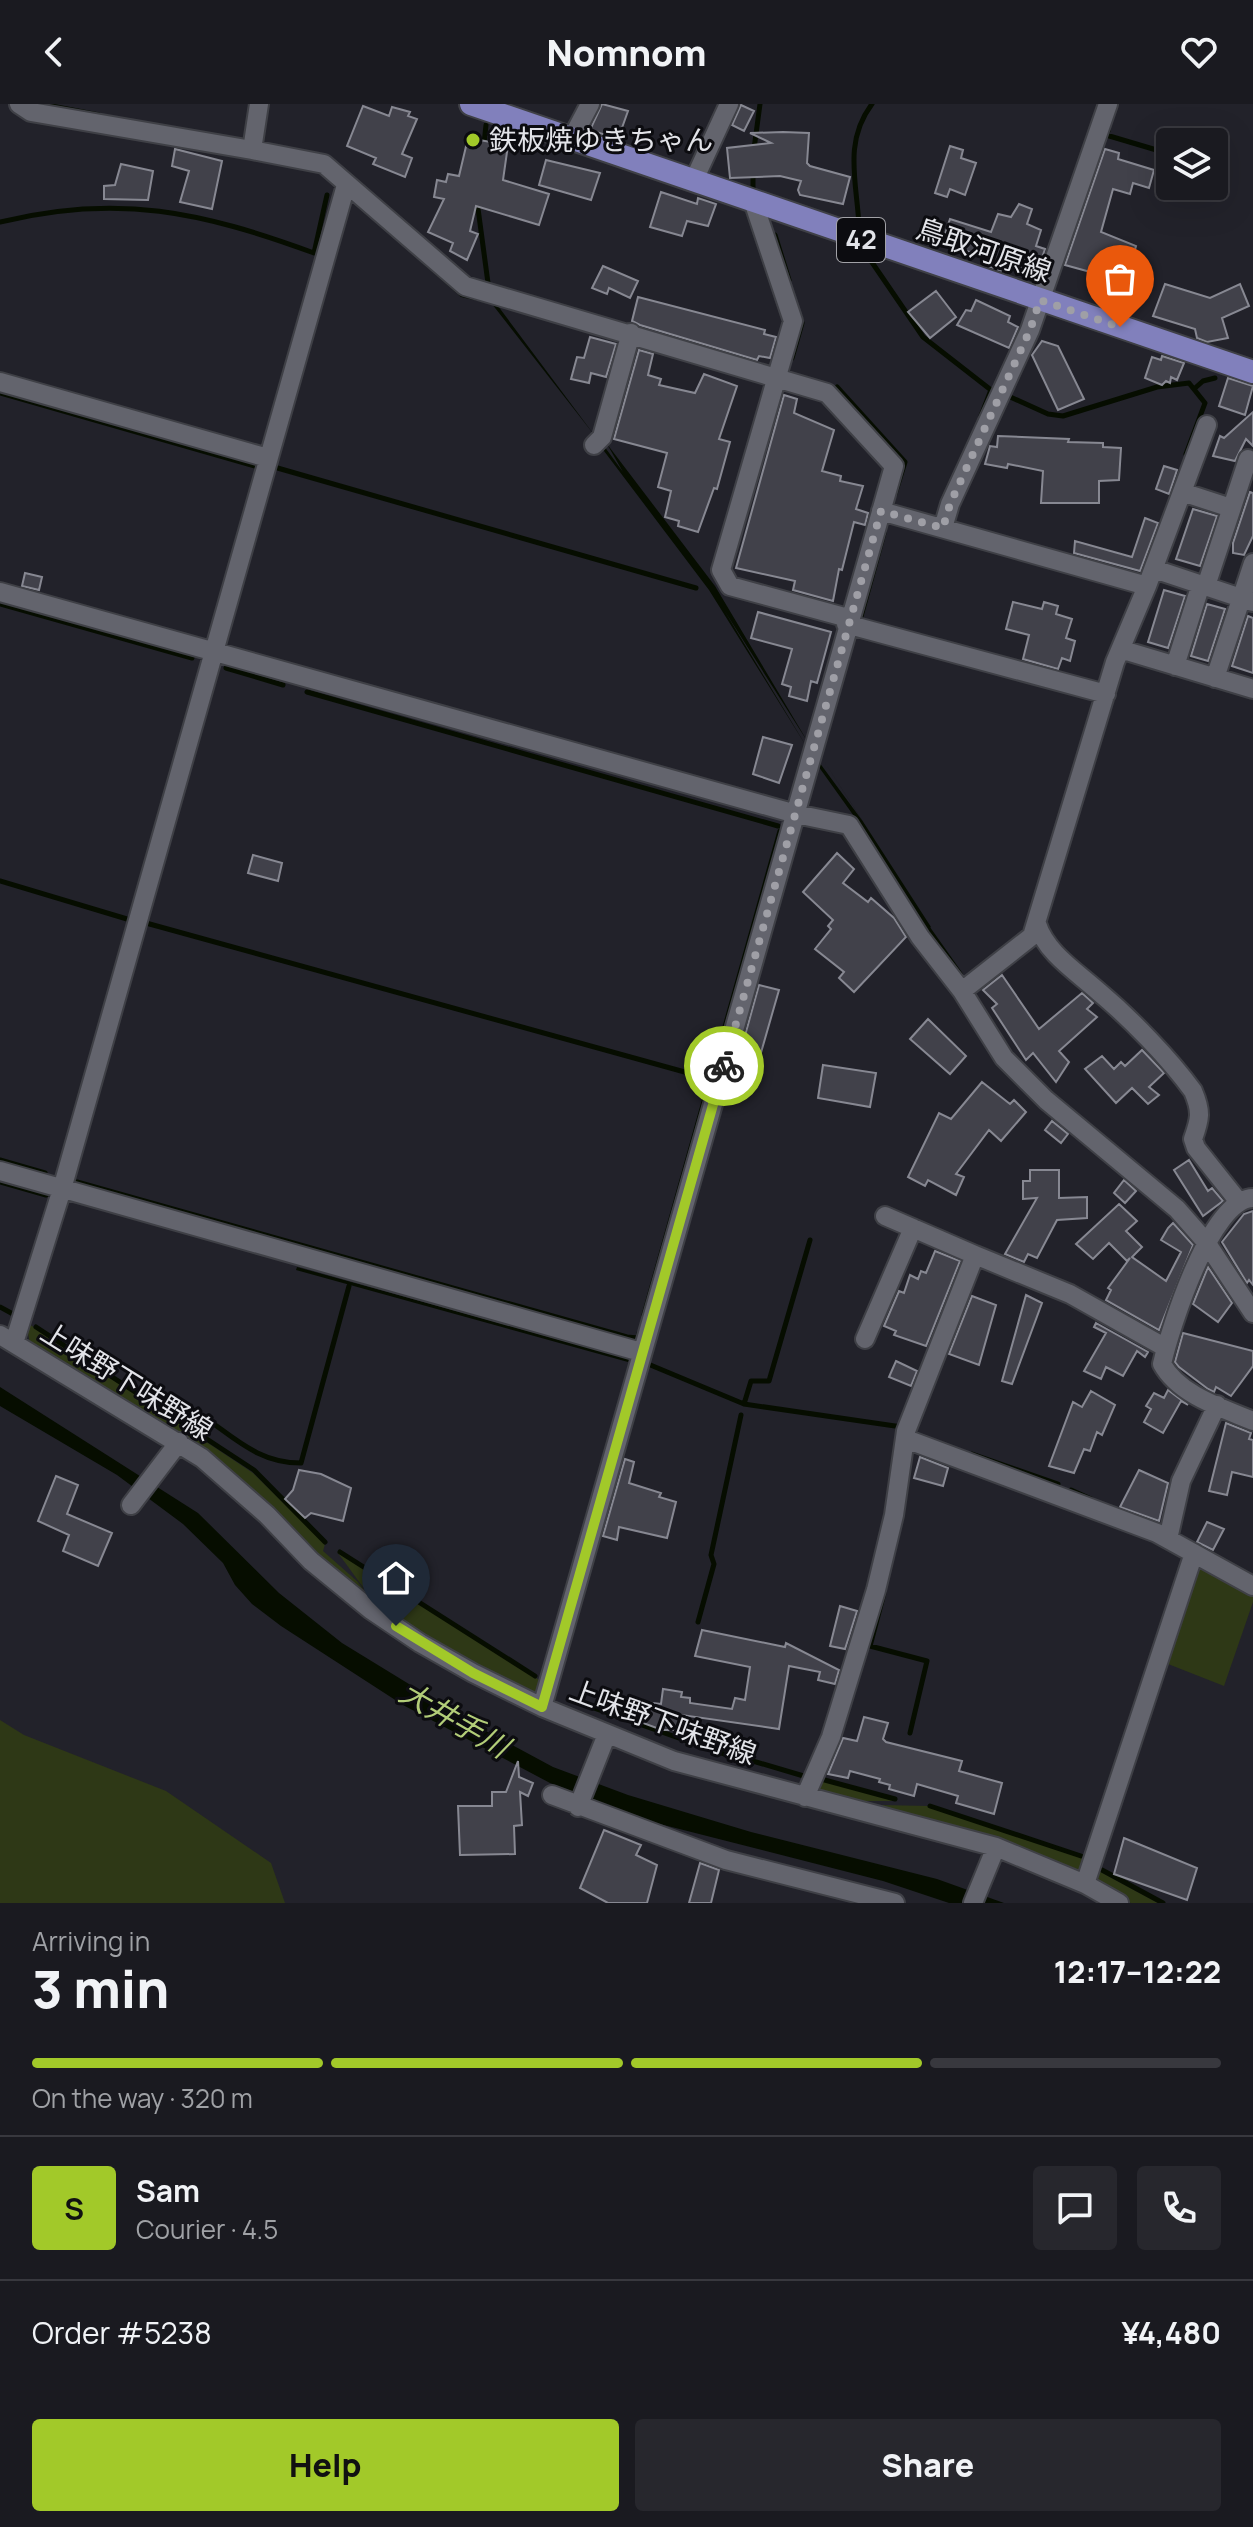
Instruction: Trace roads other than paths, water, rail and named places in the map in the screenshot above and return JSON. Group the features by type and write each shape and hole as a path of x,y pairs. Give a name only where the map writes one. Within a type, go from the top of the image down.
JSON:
{"main road":[{"name":"鳥取河原線","path":"471,104 694,180 754,204 1253,372"}],"street":[{"path":"19,104 31,112 324,164 465,286 827,393 894,466 847,621 796,814 542,1707"},
{"path":"252,150 259,104"},
{"path":"572,138 590,104"},
{"path":"694,180 729,104"},
{"path":"943,528 950,504 1030,330 1108,104"},
{"path":"7,1339 62,1189 211,653 346,185"},
{"path":"754,204 793,321 721,570 730,586 1106,694"},
{"path":"594,445 602,437 631,333"},
{"path":"0,382 268,458"},
{"path":"962,991 1032,936 1106,694 1207,425"},
{"path":"1175,666 1248,459"},
{"path":"1182,492 1231,508"},
{"path":"881,511 1150,577 1203,585 1247,600"},
{"path":"1215,678 1247,600 1253,563"},
{"path":"0,592 796,814 849,825 920,937 962,991 989,1039 1017,1073 1177,1209 1206,1242 1253,1313"},
{"path":"1123,650 1253,689"},
{"path":"1037,924 1045,941 1100,992 1193,1091 1201,1109 1201,1125 1193,1139 1196,1148 1246,1200 1218,1223 1206,1242 1162,1364 1169,1377 1217,1405 1253,1421"},
{"path":"0,1171 641,1352"},
{"path":"885,1216 1070,1294 1166,1348"},
{"path":"865,1339 913,1228"},
{"path":"805,1797 831,1737 876,1590 894,1515 906,1439 936,1347 975,1255"},
{"name":"上味野下味野線","path":"7,1339 174,1449 267,1515 311,1561 371,1610 420,1643 604,1740 994,1850 1085,1884 1119,1903"},
{"path":"1168,1539 1181,1481 1217,1405"},
{"path":"906,1439 1050,1490 1168,1539 1253,1586"},
{"path":"131,1505 174,1449"},
{"path":"1085,1884 1194,1553"},
{"path":"579,1804 604,1740"},
{"path":"552,1795 822,1894 895,1903"},
{"path":"973,1903 994,1850"}],"water":[{"path":"423,259 495,302 595,436 492,304 461,297 422,263"},
{"path":"607,444 715,586 809,744 724,610 808,749 709,590 601,447 604,446 623,472"},
{"path":"819,762 863,822 931,927 926,930 871,840 816,763"},
{"path":"297,1267 629,1359 628,1362 296,1270"},
{"name":"大井手川","path":"0,1387 198,1513 279,1593 342,1643 484,1730 553,1767 628,1795 751,1832 937,1879 1004,1903 949,1903 883,1881 652,1822 550,1783 403,1705 281,1626 252,1604 235,1585 223,1563 183,1524 117,1475 0,1406"}],"waterway":[{"path":"41,104 99,115"},
{"path":"754,149 760,104"},
{"path":"859,226 855,148 857,133 872,104"},
{"path":"484,144 486,125"},
{"path":"1108,131 1106,135 1156,150"},
{"path":"753,171 753,190"},
{"path":"0,222 83,209 159,211 234,227 314,253 327,195"},
{"path":"477,201 488,283"},
{"path":"775,235 789,280"},
{"path":"869,258 923,337 991,390 981,416"},
{"path":"792,358 802,323 800,316"},
{"path":"1194,389 1203,381 1215,378"},
{"path":"1008,396 1048,414 1063,416 1157,387 1189,383 1205,403 1186,454"},
{"path":"837,387 905,462 895,494"},
{"path":"0,393 255,466"},
{"path":"274,467 696,588"},
{"path":"860,620 884,533"},
{"path":"0,604 192,658"},
{"path":"226,668 283,685"},
{"path":"307,692 778,826"},
{"path":"644,1315 780,831"},
{"path":"0,881 127,919"},
{"path":"146,923 710,1079"},
{"path":"924,923 960,974"},
{"path":"0,1160 45,1173"},
{"path":"0,1182 46,1195"},
{"path":"77,1182 627,1337 638,1338 639,1333"},
{"path":"744,1404 751,1381 769,1381 810,1240"},
{"path":"132,1389 180,1403 266,1457 301,1463 349,1286"},
{"path":"0,1307 13,1314"},
{"path":"36,1327 254,1470 325,1542"},
{"path":"648,1364 744,1404 902,1427"},
{"path":"698,1622 714,1564 711,1555 741,1415"},
{"path":"972,1454 1058,1484"},
{"path":"1071,1490 1091,1499"},
{"path":"340,1552 535,1676"},
{"path":"884,1593 870,1646 927,1661 910,1733"},
{"path":"574,1701 724,1754"},
{"path":"746,1759 807,1777"},
{"path":"821,1779 895,1799"},
{"path":"930,1806 1081,1856"},
{"path":"1102,1870 1163,1903"}],"place":[{"name":"鉄板焼ゆきちゃん","path":"473,140"}]}
